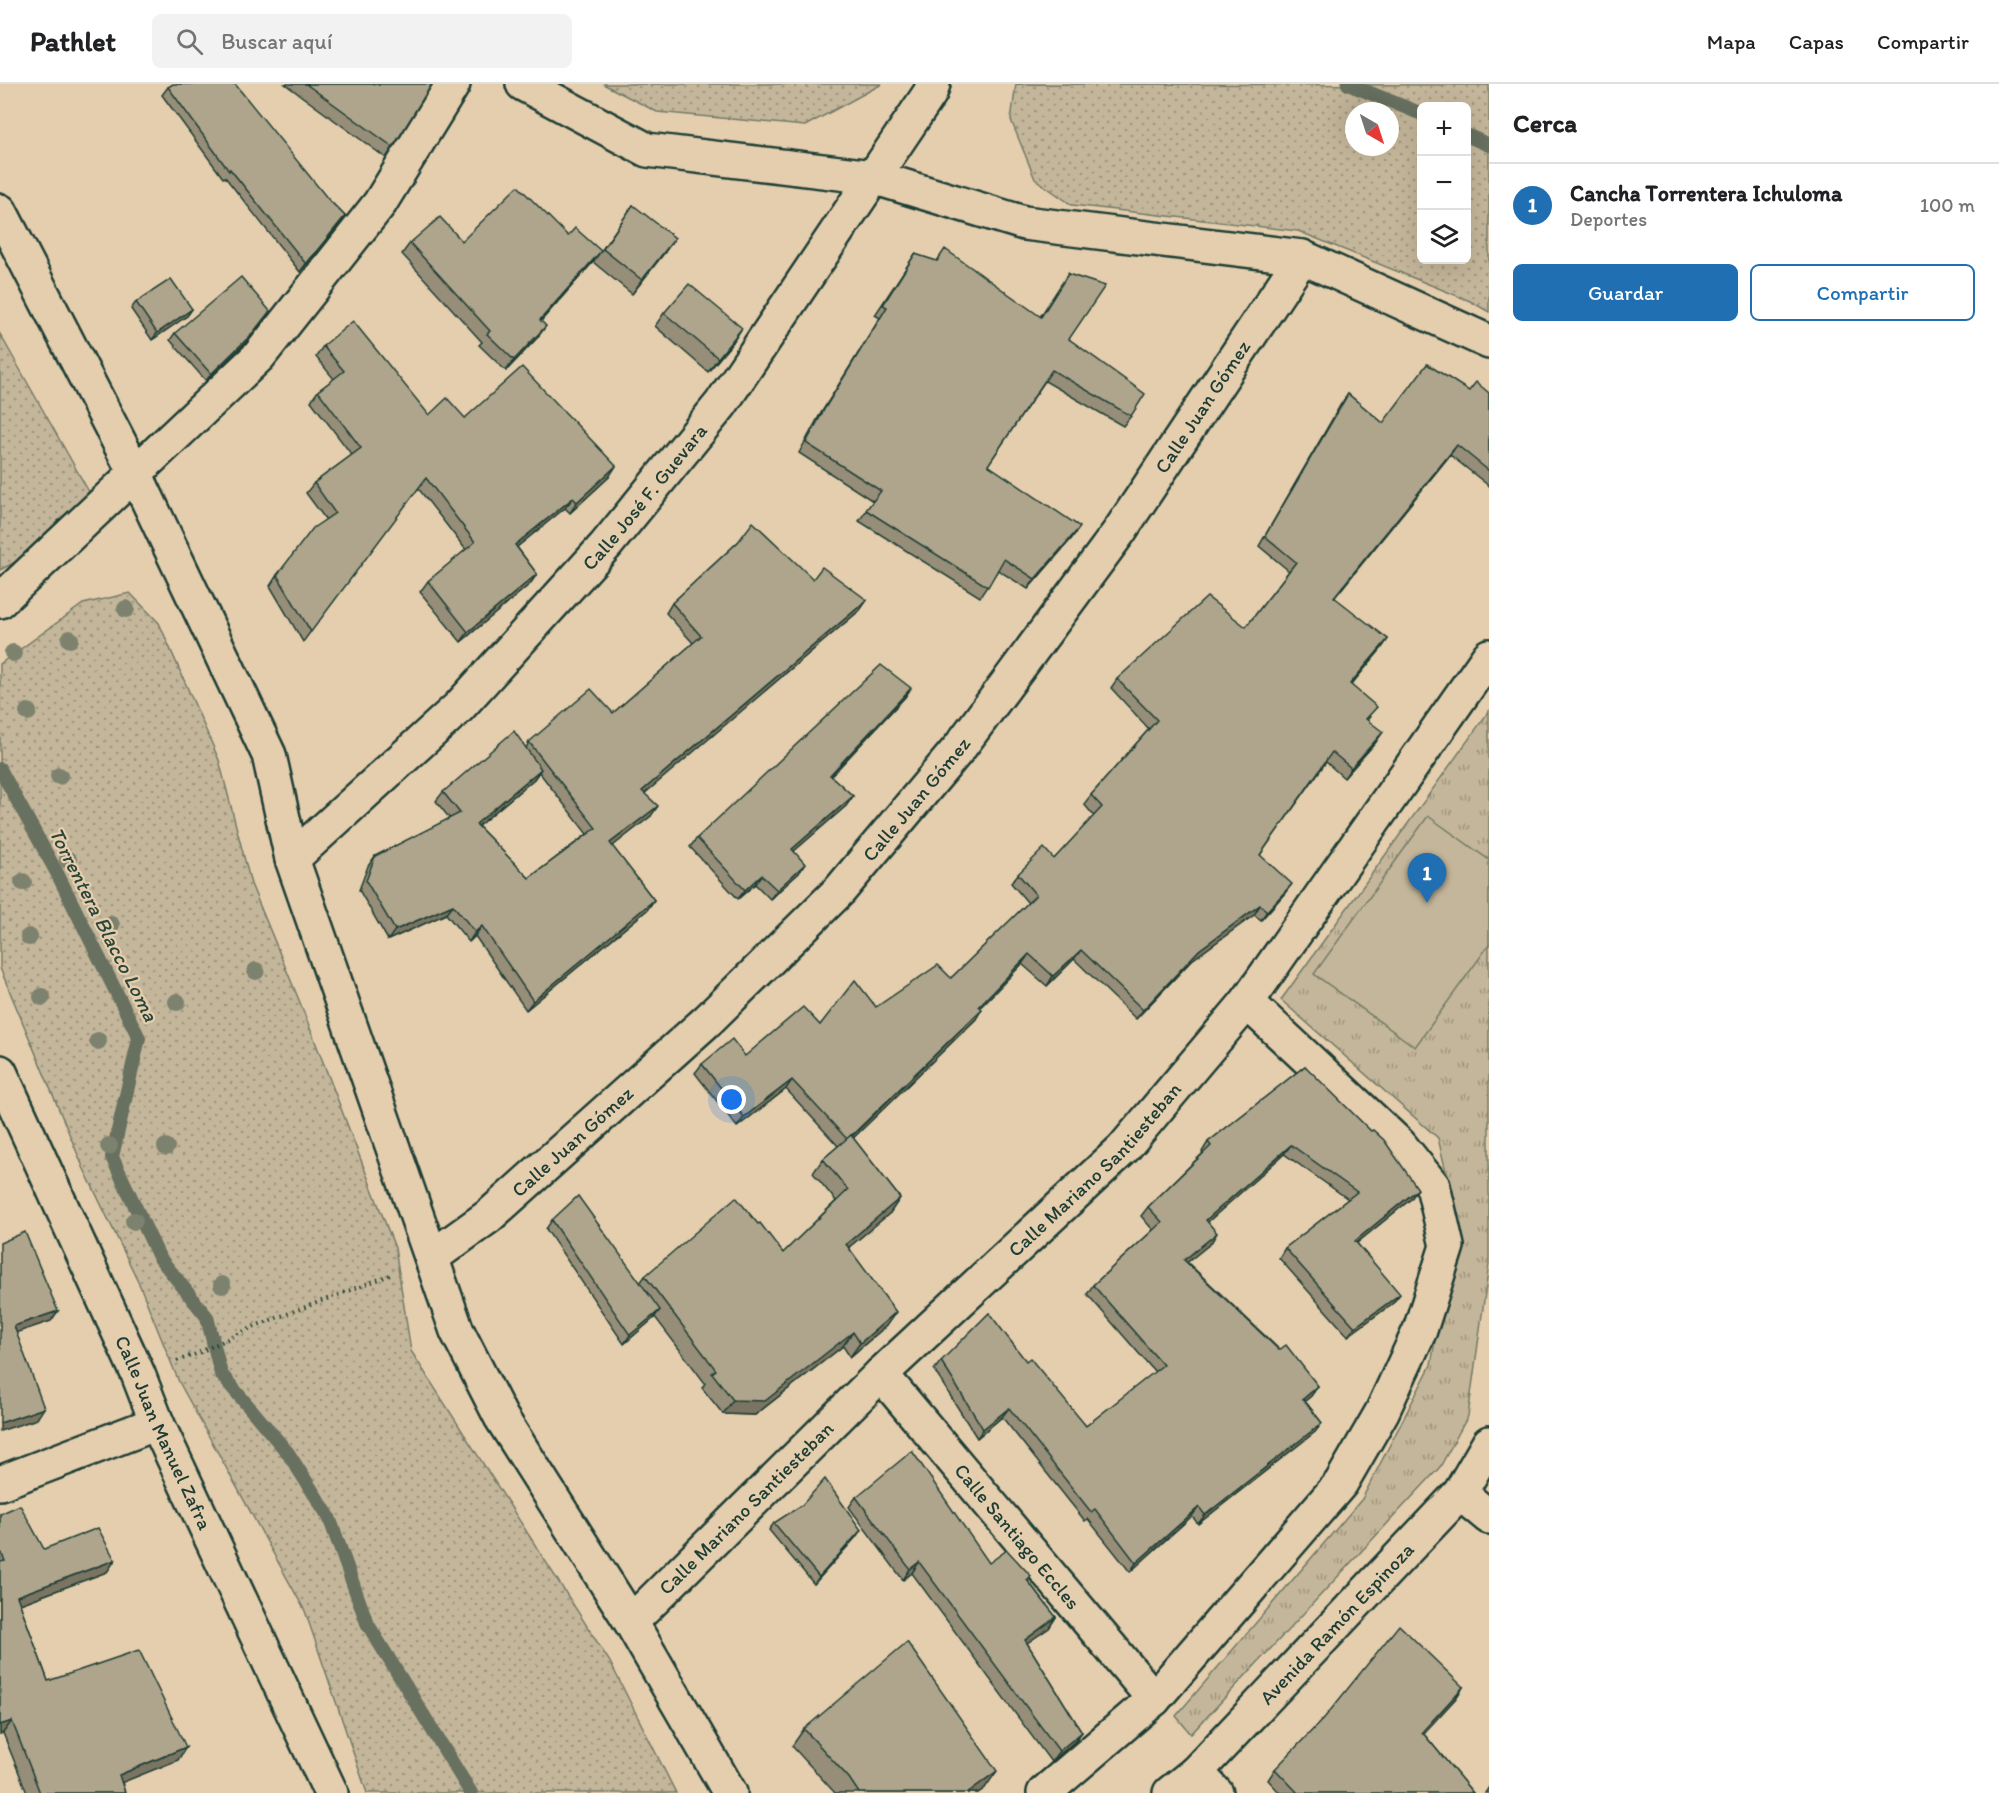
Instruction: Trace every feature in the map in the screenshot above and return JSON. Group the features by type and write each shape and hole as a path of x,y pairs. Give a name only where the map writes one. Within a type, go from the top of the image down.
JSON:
{"street":[{"path":"3,598 259,356 380,203 453,84"},
{"path":"523,84 647,150 873,177 1024,223 1302,257 1489,342"},
{"name":"Calle José F. Guevara","path":"292,858 459,706 606,544 720,404 930,93 933,84"},
{"path":"0,211 135,472 269,755 292,858 457,1331 501,1417 631,1622 729,1793"},
{"name":"Calle Juan Gómez","path":"432,1257 489,1216 708,1020 840,890 960,747 1119,532 1302,257"},
{"name":"Calle Mariano Santiesteban","path":"631,1622 881,1374 1124,1149 1247,1002 1489,656"},
{"path":"1044,1793 1154,1699 1341,1483 1382,1412 1420,1330 1447,1246 1433,1186 1406,1152 1247,1002"},
{"name":"Calle Juan Manuel Zafra","path":"1,1077 138,1374 157,1424 330,1793"},
{"name":"Calle Santiago Eccles","path":"881,1374 1154,1699"},
{"path":"0,1483 157,1424"},
{"name":"Avenida Ramón Espinoza","path":"1170,1793 1206,1782 1460,1493 1489,1443"},
{"path":"1460,1493 1489,1517"}],"path":[{"path":"196,1354 255,1326 374,1282 432,1257"}],"green space":[{"path":"603,84 882,84 805,126 657,112"},
{"path":"1016,84 1489,85 1489,312 1470,301 1298,231 1072,205 1035,179 1011,120"},
{"path":"0,334 93,499 21,559 0,570"},
{"path":"130,593 159,623 219,760 251,884 301,1005 395,1248 411,1351 610,1662 676,1793 367,1793 305,1611 179,1382 138,1281 83,1167 0,968 0,664 83,604"},
{"path":"1489,711 1489,1264 1468,1416 1440,1467 1191,1734 1176,1716 1362,1499 1431,1365 1456,1214 1438,1138 1281,1000"},
{"path":"1428,816 1489,860 1489,945 1415,1047 1314,974"}],"building":[{"path":"173,84 235,84 328,199 345,216 306,264 230,169 229,171 168,87"},
{"path":"306,84 379,85 432,84 393,147"},
{"path":"518,186 568,236 575,228 601,251 540,320 546,326 514,360 487,334 490,331 410,243 440,217 462,241"},
{"path":"633,205 675,238 642,280 603,249"},
{"path":"945,249 1041,317 1068,274 1105,286 1069,339 1145,394 1131,416 1052,370 988,465 1080,527 1035,579 1004,559 988,587 866,510 881,491 806,443 887,307 883,305 915,254 937,261"},
{"path":"241,277 270,311 251,335 211,374 175,333"},
{"path":"171,279 192,309 157,333 136,302"},
{"path":"689,284 742,328 718,358 664,313"},
{"path":"353,321 429,415 447,398 465,418 522,367 616,466 577,502 573,498 515,545 537,574 468,632 428,581 475,542 426,478 311,632 277,575 313,528 335,513 314,483 361,448 318,391 344,371 323,346"},
{"path":"1427,364 1469,391 1476,382 1489,393 1489,471 1457,445 1334,597 1388,639 1350,684 1377,707 1366,719 1383,732 1351,768 1332,752 1260,855 1292,884 1267,911 1260,905 1199,950 1143,1010 1081,950 1053,976 1029,954 979,1006 982,1009 847,1139 792,1080 744,1117 702,1064 732,1039 745,1056 803,1007 820,1025 855,980 876,1007 938,965 951,978 1036,895 1018,874 1044,848 1054,859 1102,807 1091,795 1157,720 1117,679 1207,597 1246,627 1296,562 1265,536 1348,394 1383,423"},
{"path":"753,522 813,579 822,567 867,600 642,791 658,806 610,843 654,900 533,1001 482,926 475,932 453,905 395,930 366,881 375,856 460,813 443,792 514,731 541,769 476,824 529,878 596,828 529,742 591,689 613,713 701,636 672,603 738,542"},
{"path":"881,665 911,688 830,775 853,796 792,849 805,864 777,890 761,875 745,890 697,838"},
{"path":"1305,1066 1371,1131 1373,1130 1384,1140 1418,1189 1355,1241 1400,1294 1355,1327 1285,1248 1357,1192 1291,1145 1206,1220 1217,1233 1184,1260 1279,1350 1286,1345 1318,1386 1303,1399 1322,1423 1205,1515 1199,1507 1136,1563 1095,1509 1091,1512 1009,1408 983,1429 941,1361 989,1313 1026,1361 1030,1358 1086,1426 1163,1365 1093,1285 1162,1222 1148,1207 1211,1146 1208,1142"},
{"path":"851,1135 900,1198 846,1244 896,1312 860,1343 853,1332 765,1401 733,1400 712,1373 716,1370 645,1276 736,1197 783,1253 848,1190 823,1159"},
{"path":"578,1196 660,1310 630,1335 552,1220"},
{"path":"25,1232 58,1311 14,1326 44,1408 0,1423 0,1243"},
{"path":"912,1451 989,1563 1007,1550 1031,1576 1027,1580 1056,1617 1025,1640 1082,1732 1059,1751 919,1562 910,1569 856,1497"},
{"path":"825,1479 861,1530 819,1577 774,1523 802,1505"},
{"path":"20,1505 44,1549 98,1528 115,1560 17,1596 48,1681 139,1650 186,1747 119,1775 125,1793 40,1793 12,1721 0,1725 0,1562 5,1561 0,1550 0,1514"},
{"path":"1399,1625 1463,1687 1422,1732 1473,1793 1298,1793 1275,1769 1325,1717"},
{"path":"907,1642 997,1771 967,1793 859,1793 849,1778 804,1729"}],"waterway":[{"path":"1348,84 1417,112"},
{"path":"1471,137 1489,145"},
{"name":"Torrentera Blacco Loma","path":"0,769 57,873 139,1038 112,1157 159,1257 207,1317 221,1374 288,1453 329,1517 367,1623 471,1793"}],"place":[{"name":"Cancha Torrentera Ichuloma","path":"1427,903"}]}
